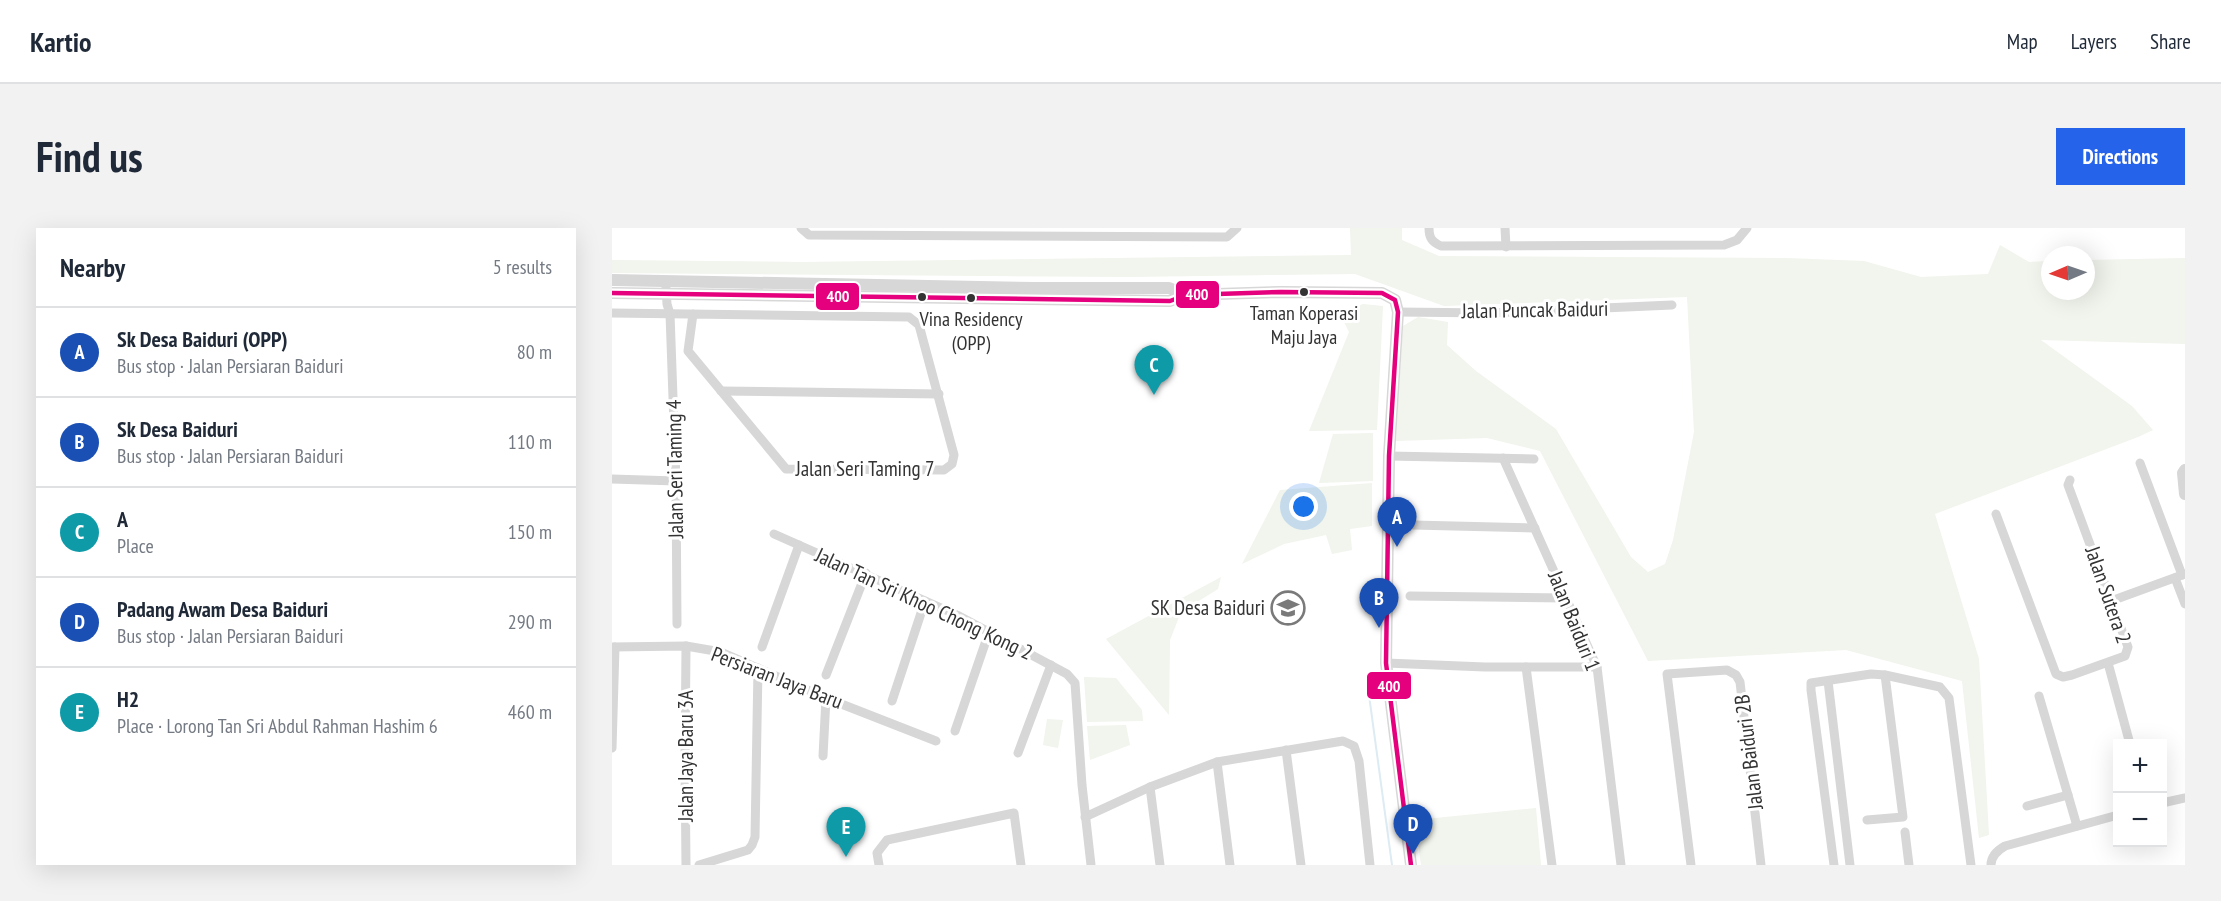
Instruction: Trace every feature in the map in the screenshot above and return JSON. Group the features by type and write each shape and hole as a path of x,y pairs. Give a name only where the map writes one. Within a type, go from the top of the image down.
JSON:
{"street":[{"path":"801,228 809,235 870,232 1163,232 1227,237 1237,228"},
{"path":"1429,228 1429,236 1434,243 1442,246 1506,247 1724,245 1737,240 1747,228"},
{"path":"1505,228 1506,247"},
{"path":"612,280 670,287 1158,301 1170,301 1186,295 1281,292 1382,293 1395,300 1398,312 1389,456 1386,663 1412,865"},
{"path":"612,293 670,287"},
{"name":"Jalan Seri Taming 4","path":"670,287 676,481 677,624"},
{"name":"Jalan Puncak Baiduri","path":"1398,312 1490,313 1672,305"},
{"path":"612,313 909,317 919,326 939,394 721,391"},
{"name":"Jalan Seri Taming 7","path":"693,314 688,351 786,470 944,470 952,464 954,455 939,394"},
{"path":"1389,456 1534,459"},
{"name":"Jalan Baiduri 1","path":"1503,458 1596,667 1621,865"},
{"path":"2139,463 2180,574 2185,604"},
{"path":"2185,470 2183,473 2185,494"},
{"path":"612,480 676,481"},
{"name":"Jalan Sutera 2","path":"1996,514 2056,674 2063,677 2072,675 2125,656 2128,647 2068,484 2070,480"},
{"path":"1413,525 1535,528"},
{"name":"Jalan Tan Sri Khoo Chong Kong 2","path":"774,534 866,573 989,632 1051,665 1071,679 1075,683 1085,817"},
{"path":"762,647 799,545"},
{"path":"826,675 866,573"},
{"path":"2111,601 2180,574"},
{"path":"1410,596 1566,598"},
{"path":"892,701 925,601"},
{"path":"955,731 989,632"},
{"name":"Persiaran Jaya Baru","path":"613,647 686,646 721,652 826,698 936,741"},
{"name":"Jalan Jaya Baru 3A","path":"686,646 686,865"},
{"path":"612,748 613,647"},
{"path":"1386,663 1596,667"},
{"path":"2108,663 2129,739"},
{"path":"1018,753 1051,665"},
{"path":"1526,667 1552,865"},
{"path":"699,865 748,850 755,837 758,668"},
{"name":"Jalan Baiduri 2B","path":"1691,865 1667,674 1727,670 1736,675 1740,682 1761,865"},
{"path":"1834,865 1811,683 1871,674 1940,687 1949,698 1971,865"},
{"path":"1867,820 1903,816 1885,675"},
{"path":"1827,681 1850,865"},
{"path":"2039,696 2075,822"},
{"path":"823,756 826,698"},
{"path":"1091,865 1085,817 1150,787 1217,762 1343,741 1353,746 1359,760 1370,865"},
{"path":"1286,750 1301,865"},
{"path":"1217,762 1230,865"},
{"path":"1150,787 1161,865"},
{"path":"2026,806 2068,795"},
{"path":"2167,802 2185,798"},
{"path":"879,865 877,854 887,840 1014,813 1021,865"},
{"path":"1991,865 1991,860 2006,846 2075,822 2113,816"},
{"path":"1905,832 1909,865"}],"shaded area":[{"path":"1350,228 1402,228 1402,240 1439,256 1786,258 1864,261 1921,277 1988,274 2000,245 2029,262 2041,261 2041,300 2095,300 2095,260 2185,258 2185,344 2041,340 2132,406 2153,430 1935,514 1979,659 1989,835 1979,838 1962,681 1846,650 1648,661 1540,451 1487,438 1396,441 1403,326 1418,317 1448,322 1447,345 1476,371 1556,429 1631,557 1648,572 1665,564 1673,540 1694,432 1687,297 1444,306 1355,274 1128,277 612,273 612,260 801,262 1351,255"},
{"path":"1363,304 1383,306 1377,430 1309,431 1349,332 1344,322 1346,311"},
{"path":"1373,433 1373,481 1319,483 1333,434"},
{"path":"1372,483 1372,526 1350,529 1352,550 1332,554 1326,535 1284,544 1242,564 1280,490"},
{"path":"1221,577 1218,589 1181,612 1170,640 1169,715 1106,639"},
{"path":"1084,677 1116,678 1142,710 1143,721 1087,722"},
{"path":"1047,719 1063,720 1058,748 1043,745"},
{"path":"1126,725 1130,745 1090,760 1087,726"},
{"path":"1536,808 1541,865 1421,865 1415,820"}],"waterway":[{"path":"1369,695 1392,865"}],"transit line":[{"name":"400","path":"612,293 1170,301 1186,295 1281,292 1382,293 1395,300 1398,312 1389,456 1386,663 1411,865"}],"place":[{"name":"Taman Koperasi Maju Jaya","path":"1304,292"},
{"name":"Vina Residency (OPP)","path":"971,298"},
{"name":"A","path":"1154,395"},
{"name":"Sk Desa Baiduri (OPP)","path":"1397,547"},
{"name":"SK Desa Baiduri","path":"1288,608"},
{"name":"Sk Desa Baiduri","path":"1379,628"},
{"name":"Padang Awam Desa Baiduri","path":"1413,854"},
{"name":"H2","path":"846,857"}]}
